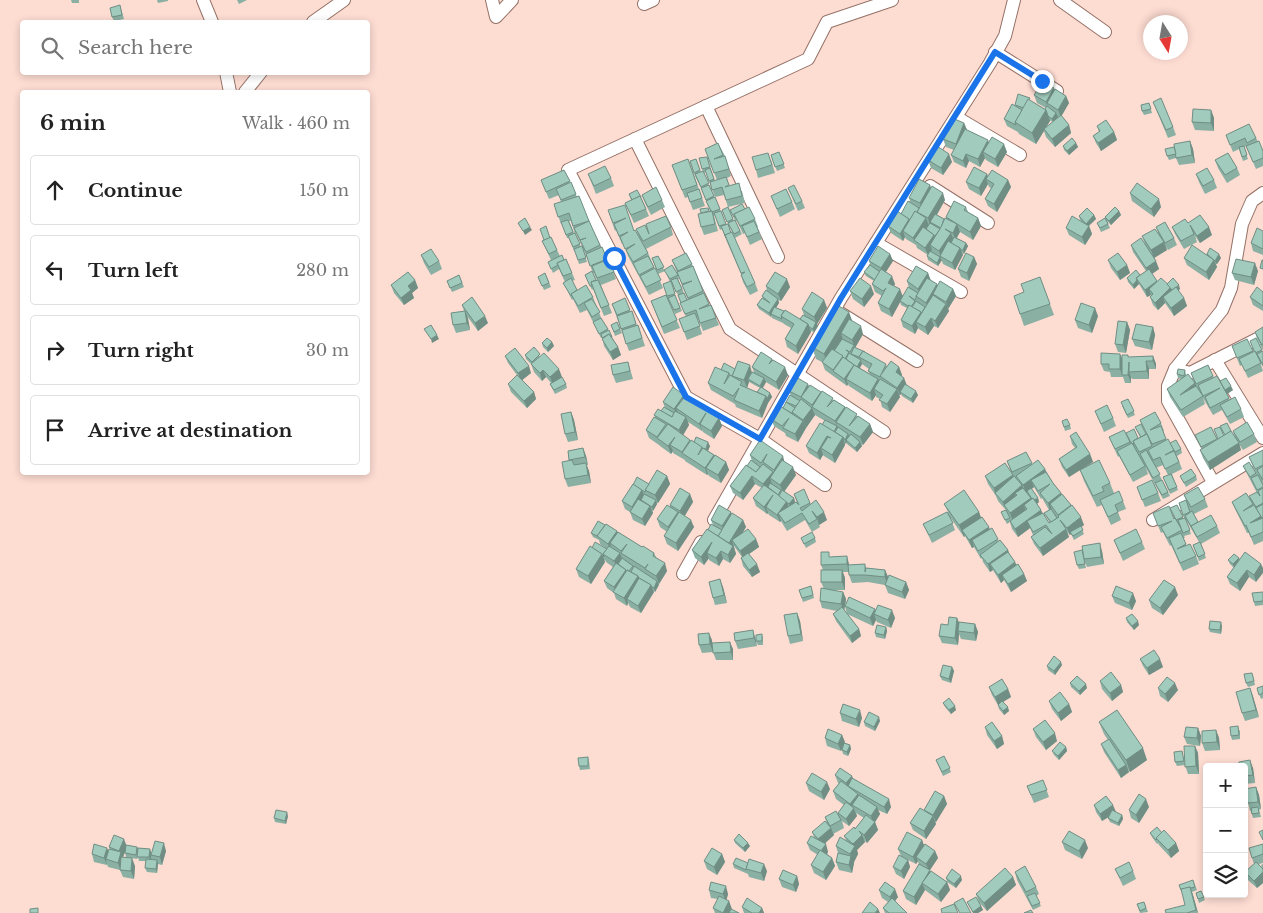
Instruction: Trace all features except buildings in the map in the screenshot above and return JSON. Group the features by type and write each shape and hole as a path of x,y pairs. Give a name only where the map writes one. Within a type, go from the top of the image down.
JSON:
{"street":[{"path":"203,0 211,20"},
{"path":"316,20 344,0"},
{"path":"492,0 496,17 512,0"},
{"path":"825,485 760,439 686,397 568,170 808,59 828,22 892,0"},
{"path":"683,574 835,309 1005,36 1014,0"},
{"path":"1060,0 1105,32"},
{"path":"995,52 1057,91"},
{"path":"227,75 230,90"},
{"path":"247,90 259,75"},
{"path":"706,106 778,257"},
{"path":"956,117 1020,155"},
{"path":"635,139 730,329 884,432"},
{"path":"917,178 988,223"},
{"path":"1213,482 1168,401 1168,386 1175,369 1222,310 1231,288 1242,224 1252,202 1263,193"},
{"path":"876,243 961,292"},
{"path":"835,309 917,361"},
{"path":"1175,369 1190,373 1263,336"},
{"path":"1215,360 1263,438"},
{"path":"1153,520 1263,453"}],"route":[{"path":"614,258 686,397 760,439 841,298 990,63 995,52 1042,81"}]}
